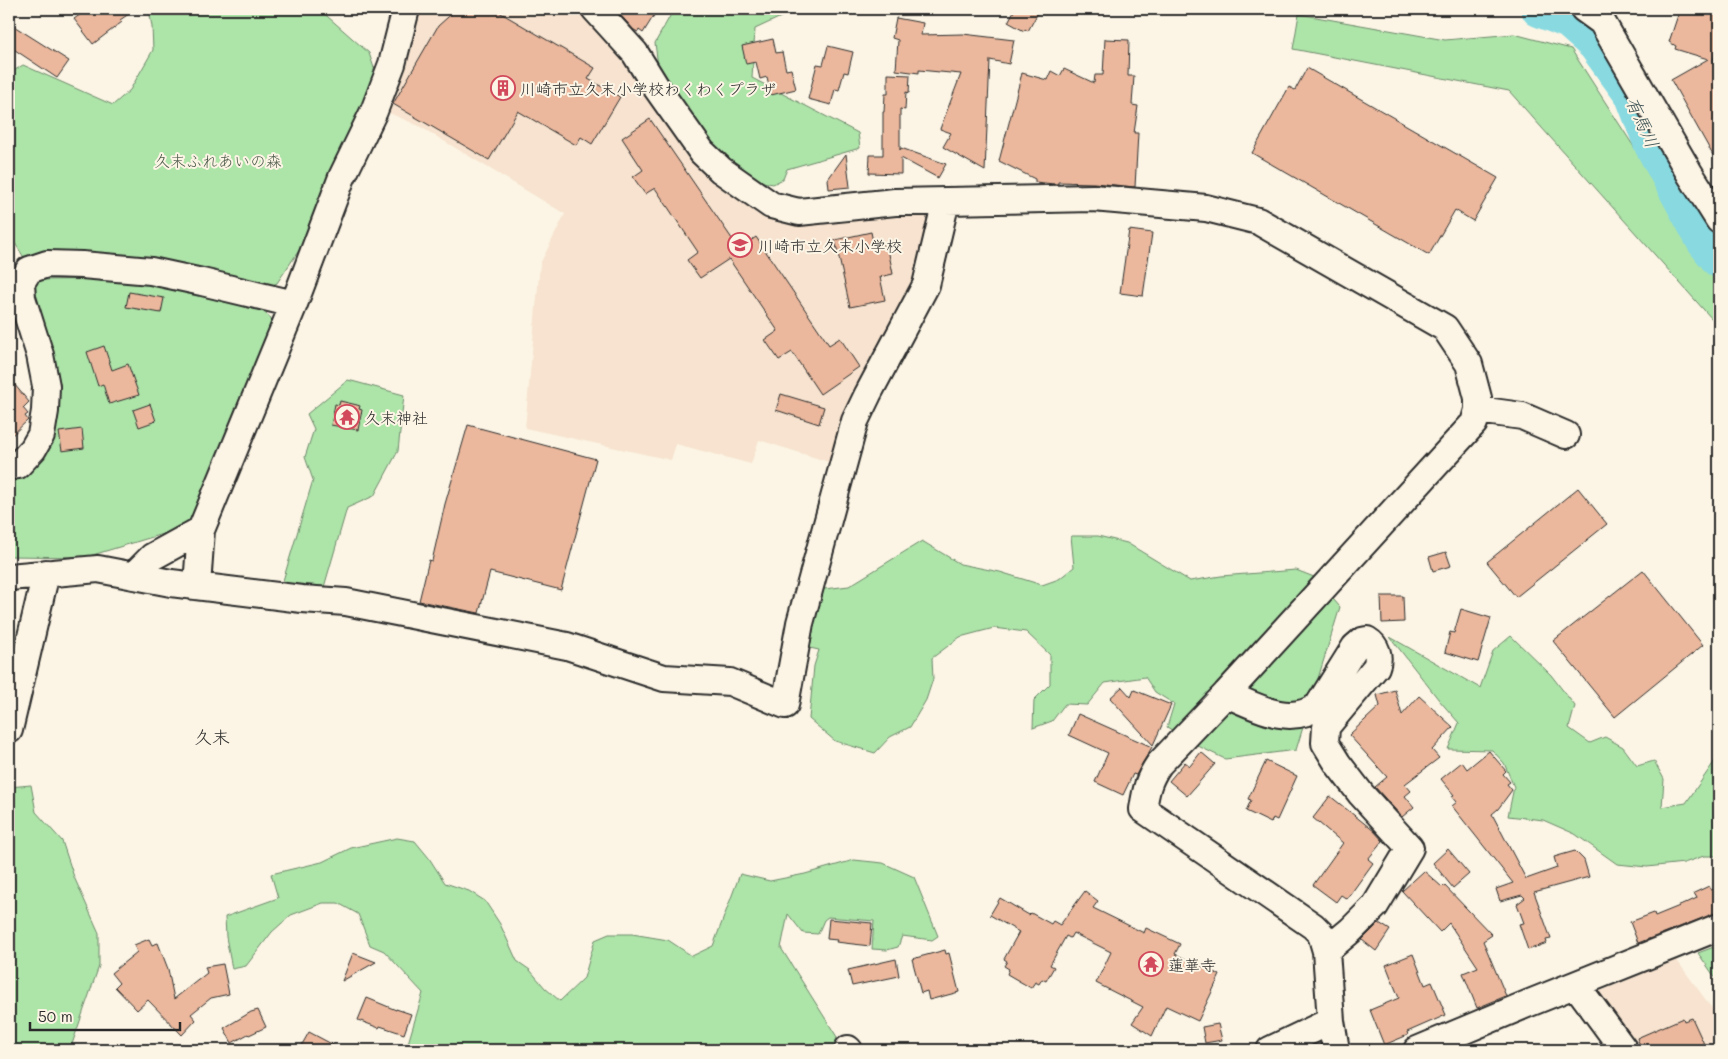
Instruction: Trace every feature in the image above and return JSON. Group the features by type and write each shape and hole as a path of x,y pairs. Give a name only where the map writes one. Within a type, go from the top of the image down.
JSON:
{"street":[{"path":"197,586 201,530 294,304 342,178 374,111 392,64 406,9"},
{"path":"595,9 635,53 656,88 702,152 721,170 771,205 799,212 895,202 1093,198 1206,208 1258,220 1445,328 1469,364 1478,398 1478,410 1474,423 1226,694 1159,764 1150,777 1143,809 1313,926 1321,934 1326,951 1331,1021 1336,1050"},
{"path":"1584,9 1602,22 1690,174 1719,220"},
{"path":"9,577 98,569 197,586 302,599 346,602 557,644 664,678 730,682 785,705 800,623 855,421 926,285 946,201"},
{"path":"9,466 18,465 33,449 41,435 45,411 46,386 40,355 22,298 20,283 29,270 47,264 151,271 294,304"},
{"path":"1478,410 1522,416 1566,435"},
{"path":"133,576 152,557 201,530"},
{"path":"9,730 46,573"},
{"path":"1226,694 1274,713 1298,715 1318,706 1355,647 1362,641 1367,640 1371,643 1377,653 1379,661 1376,667 1326,727 1325,743 1361,794 1410,848 1375,906 1326,951"},
{"path":"1417,1050 1719,927"},
{"path":"1576,985 1624,1050"},
{"path":"1270,1050 1331,1021"}],"shaded area":[{"name":"川崎市立久末小学校","path":"418,9 577,9 584,13 756,206 921,212 934,225 923,270 832,463 759,440 751,464 676,444 671,460 525,428 540,264 565,214 419,126 387,112"},
{"path":"1676,959 1719,1018 1719,1037 1702,1050 1630,1050 1589,996"}],"green space":[{"name":"久末ふれあいの森","path":"149,9 319,9 369,53 375,71 372,95 308,237 277,283 268,287 25,259 9,234 9,74 23,65 113,105 130,90 153,50"},
{"path":"674,9 798,9 755,29 752,78 858,133 860,148 787,169 783,179 773,184 758,181 730,163 709,143 686,111 658,66 655,43"},
{"path":"1299,14 1445,40 1514,34 1571,49 1719,279 1719,300 1712,319 1509,91 1293,49"},
{"path":"133,279 261,310 271,318 271,332 189,526 86,557 9,556 9,474 55,421 53,351 47,340 31,288 36,280"},
{"path":"348,380 404,395 398,451 374,496 347,508 322,594 282,584 313,480 305,457 314,429 307,414"},
{"path":"1071,536 1098,536 1127,543 1190,581 1221,576 1296,570 1314,577 1340,607 1296,750 1225,759 1194,744 1167,727 1174,704 1155,692 1145,677 1105,683 1087,705 1065,704 1052,721 1033,728 1034,700 1050,684 1050,655 1026,632 994,628 960,637 932,658 933,679 926,700 910,727 890,737 875,753 835,741 809,719 814,666 819,650 805,647 815,606 824,589 849,586 922,541 960,564 1000,572 1042,585 1059,579 1074,567"},
{"path":"1511,636 1551,675 1575,706 1569,728 1590,743 1605,737 1623,747 1637,766 1654,761 1664,779 1662,807 1686,803 1719,755 1719,856 1704,856 1684,863 1647,867 1617,864 1575,834 1543,820 1508,816 1514,787 1504,763 1492,750 1448,749 1459,723 1390,637 1480,688 1493,651"},
{"path":"31,785 36,812 62,841 74,877 99,933 99,966 70,1050 9,1050 9,787"},
{"path":"397,838 415,841 429,858 445,883 469,891 485,901 500,924 517,961 530,970 545,988 560,1001 584,978 595,940 609,934 632,934 668,940 692,956 713,946 740,874 770,881 805,874 854,860 883,863 914,877 938,936 932,940 902,936 898,947 887,950 872,949 874,921 828,917 824,920 818,934 803,933 788,914 781,948 837,1037 834,1050 406,1050 423,993 384,951 370,945 358,914 338,903 323,903 291,915 272,932 246,966 232,969 226,937 225,917 278,898 271,874 322,862 351,848"},
{"path":"1719,945 1719,983 1698,953"}],"building":[{"path":"88,9 136,9 120,20 122,22 93,44 74,19"},
{"name":"川崎市立久末小学校わくわくプラザ","path":"457,9 494,9 595,68 588,79 620,97 592,144 581,137 576,145 518,111 489,160 393,104 438,26"},
{"path":"615,9 658,9 643,33 639,30 638,32 634,30"},
{"path":"1015,9 1040,9 1028,31 1025,29 1024,31 1008,22"},
{"path":"1680,9 1719,9 1719,44 1713,60 1719,71 1719,166 1671,80 1708,59 1675,49 1676,46 1669,42"},
{"path":"896,18 923,23 921,35 963,34 1014,40 1009,64 990,60 985,171 943,147 951,133 940,129 961,74 919,70 919,73 896,70 898,40 892,38"},
{"path":"9,23 69,61 57,78 9,46"},
{"path":"773,39 776,53 782,52 786,70 791,69 796,89 771,95 767,77 760,79 756,62 746,64 742,46"},
{"path":"1105,39 1129,40 1128,76 1134,76 1132,105 1138,106 1134,133 1138,133 1135,187 1094,183 1058,182 1058,184 1054,184 1035,182 1035,179 999,161 1022,73 1047,80 1051,71 1060,76 1064,69 1094,83 1095,75 1103,75"},
{"path":"828,46 853,52 848,73 844,72 839,90 835,89 831,105 808,99 817,64 823,65"},
{"path":"1307,68 1498,178 1473,221 1455,210 1429,255 1252,153 1289,87 1295,90"},
{"path":"888,74 910,75 909,93 906,92 905,110 900,109 900,150 901,148 946,164 938,178 901,158 901,174 869,173 870,155 883,155 883,112 885,94 888,94"},
{"path":"650,119 739,249 756,237 829,345 840,338 859,367 820,394 792,352 779,360 765,340 778,331 729,259 700,278 687,260 698,252 655,188 645,194 633,177 643,170 622,138"},
{"path":"846,154 850,187 829,189 828,179"},
{"path":"1129,230 1152,233 1143,296 1120,293"},
{"path":"871,232 874,247 887,244 893,274 880,277 885,300 850,307 835,240"},
{"path":"129,292 164,298 161,313 126,307"},
{"path":"104,346 112,370 128,364 139,395 109,404 103,384 98,386 87,352"},
{"path":"9,378 29,402 23,408 28,414 25,416 28,420 9,438"},
{"path":"781,394 824,407 819,424 776,410"},
{"name":"久末神社","path":"340,401 360,406 359,409 362,410 358,430 331,425 335,404 339,405"},
{"path":"150,404 156,421 139,427 133,410"},
{"path":"468,425 596,459 561,590 490,572 479,613 419,601 429,560 432,561 445,504"},
{"path":"82,429 84,448 62,451 59,432"},
{"path":"1578,488 1607,524 1516,597 1487,562"},
{"path":"1446,552 1451,566 1433,571 1429,557"},
{"path":"1643,570 1703,645 1615,717 1553,641"},
{"path":"1381,596 1403,596 1404,622 1382,623"},
{"path":"1461,609 1491,618 1478,662 1445,652 1450,632 1454,633"},
{"path":"1122,687 1131,697 1134,690 1171,705 1153,745 1110,698"},
{"path":"1395,690 1402,715 1419,696 1453,727 1432,750 1439,758 1405,784 1411,791 1405,796 1414,807 1402,817 1375,787 1387,777 1349,735 1380,706 1377,695"},
{"path":"1078,714 1152,747 1136,775 1133,774 1123,795 1095,782 1108,753 1069,735"},
{"path":"1489,751 1506,771 1503,774 1510,782 1507,784 1512,790 1492,814 1526,879 1557,868 1554,857 1575,851 1584,860 1589,877 1534,892 1551,939 1546,940 1547,943 1528,950 1519,924 1524,923 1517,904 1525,898 1522,895 1500,901 1496,889 1513,883 1452,806 1457,802 1452,796 1454,795 1441,779 1462,762 1467,769"},
{"path":"1201,752 1215,764 1187,796 1169,781 1185,762 1190,766"},
{"path":"1266,761 1297,776 1277,820 1273,818 1271,823 1246,811 1251,800 1248,799"},
{"path":"1330,796 1374,831 1383,841 1368,859 1373,863 1347,899 1341,895 1336,902 1313,885 1343,843 1313,818"},
{"path":"1448,849 1469,874 1453,888 1433,863"},
{"path":"1424,871 1442,887 1444,885 1492,935 1483,941 1506,996 1477,1008 1463,973 1478,967 1449,923 1440,932 1402,891"},
{"path":"1709,886 1711,890 1719,887 1719,912 1638,943 1630,922 1654,913 1655,916 1682,905 1697,898 1694,893"},
{"path":"1085,891 1098,901 1093,908 1144,933 1146,928 1180,944 1175,954 1220,975 1198,1021 1166,1006 1152,1036 1132,1023 1143,1007 1096,983 1111,952 1073,933 1070,938 1066,936 1050,965 1054,967 1046,981 1042,979 1039,984 1035,982 1031,988 1007,974 1009,969 1004,966 1007,961 1004,959 1019,932 990,915 1000,898 1029,915 1031,913 1051,924 1053,921 1060,925"},
{"path":"829,919 872,923 870,946 836,942 837,940 827,939"},
{"path":"1379,923 1390,930 1376,951 1362,940"},
{"path":"149,939 152,945 158,943 168,969 174,999 207,973 205,967 223,964 229,994 211,998 191,1014 196,1020 182,1035 148,1000 137,1010 115,987 119,983 111,973 137,952 134,945"},
{"path":"945,950 946,954 949,953 959,992 929,1000 927,991 921,993 912,959"},
{"path":"353,953 376,962 342,981"},
{"path":"1413,954 1425,985 1432,982 1446,1015 1407,1032 1408,1035 1384,1045 1370,1010 1399,998 1386,965"},
{"path":"896,959 899,976 852,986 848,970"},
{"path":"367,998 411,1014 404,1034 380,1026 379,1028 358,1020"},
{"path":"258,1010 266,1027 232,1043 224,1028 251,1012"},
{"path":"1683,1018 1684,1021 1692,1018 1704,1044 1689,1050 1642,1050 1637,1038"},
{"path":"1218,1024 1222,1040 1205,1043 1202,1027"},
{"path":"309,1032 343,1050 299,1050"}],"waterway":[{"name":"有馬川","path":"1539,9 1569,21 1595,44 1633,96 1652,145 1704,241 1719,260"}],"place":[{"name":"川崎市立久末小学校わくわくプラザ","path":"503,88"},
{"name":"川崎市立久末小学校","path":"740,245"},
{"name":"久末神社","path":"347,417"},
{"name":"蓮華寺","path":"1151,964"}],"district":[{"name":"久末","path":"212,737"}]}
